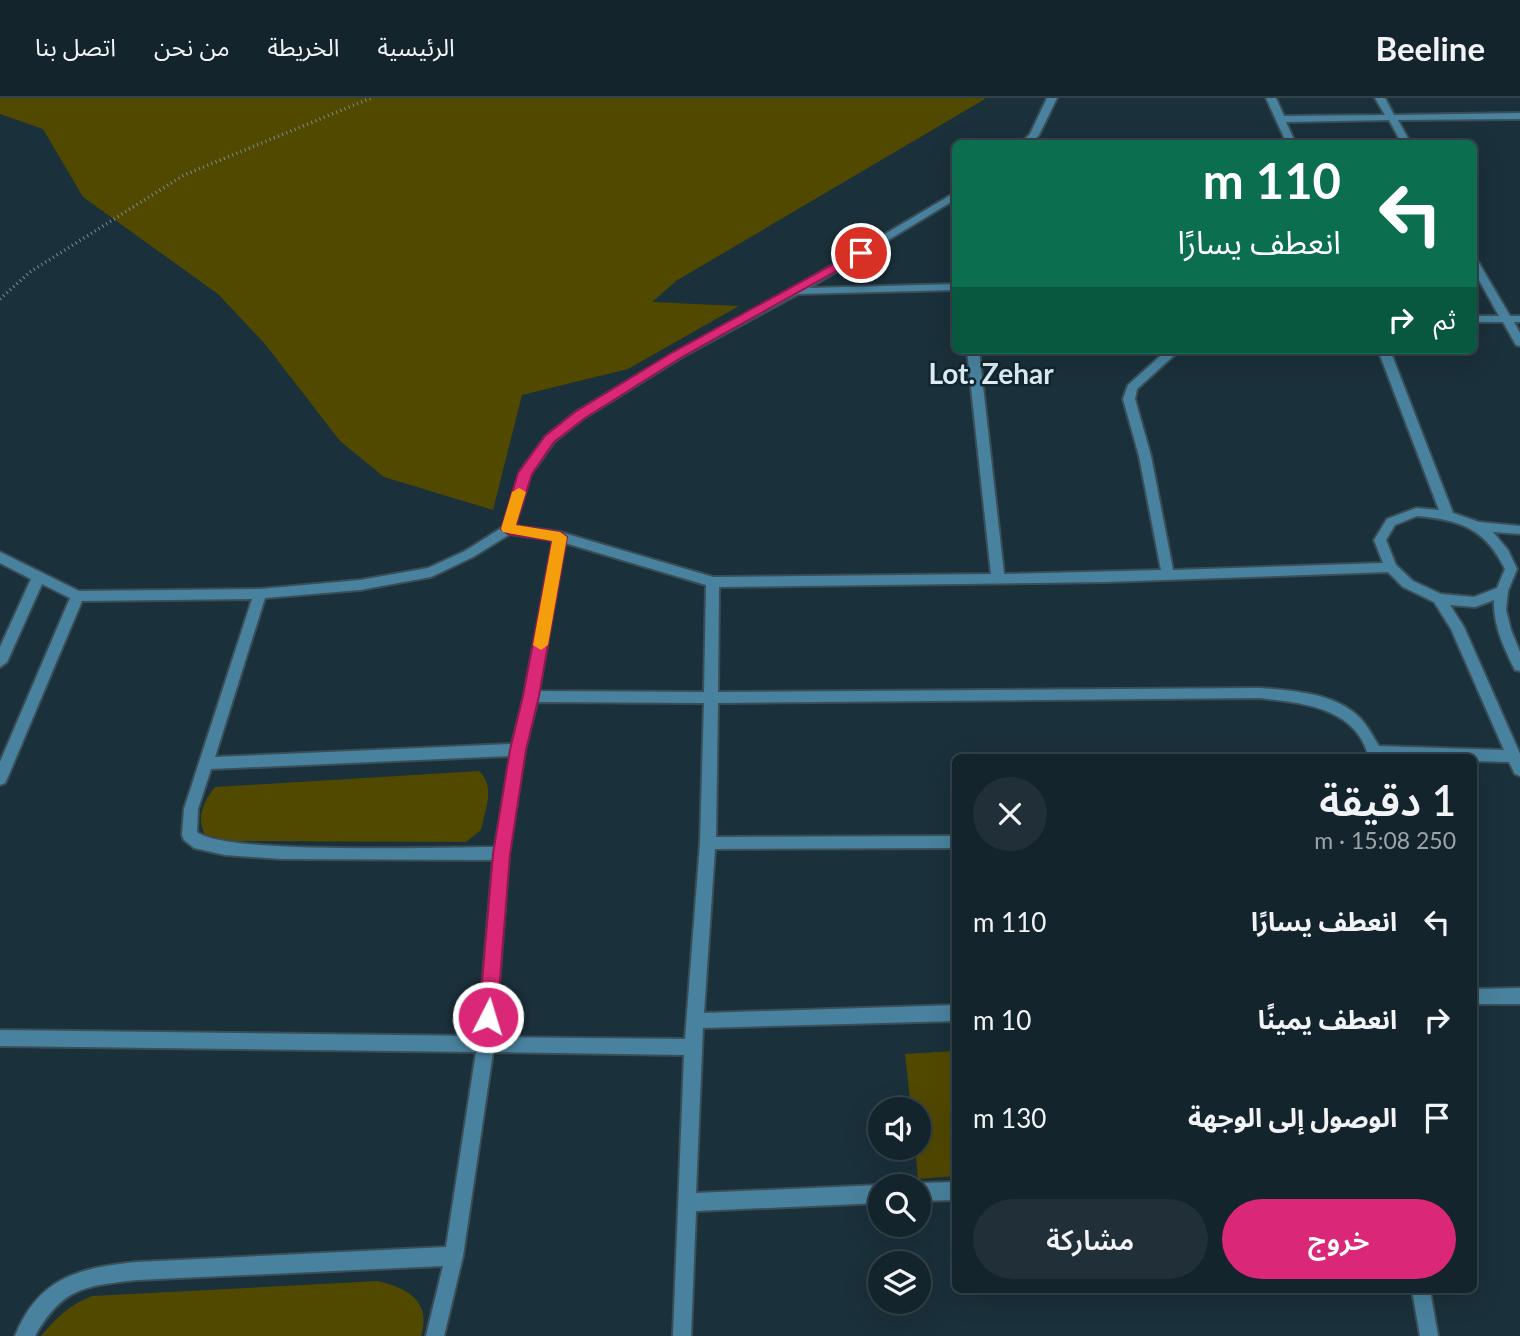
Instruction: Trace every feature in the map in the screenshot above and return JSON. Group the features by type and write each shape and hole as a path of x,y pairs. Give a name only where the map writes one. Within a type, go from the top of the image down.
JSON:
{"street":[{"path":"1028,140 1034,135 1052,98"},
{"path":"1272,98 1290,140"},
{"path":"1380,98 1405,140"},
{"path":"1281,119 1516,116 1520,128"},
{"path":"508,529 525,473 550,439 580,415 643,375 796,291 952,197"},
{"path":"1477,269 1520,343"},
{"path":"796,291 952,287"},
{"path":"1477,319 1520,319"},
{"path":"973,354 998,577"},
{"path":"1168,575 1145,456 1129,399 1132,388 1170,354"},
{"path":"1386,354 1447,514"},
{"path":"1502,591 1475,601 1439,599 1408,584 1391,568 1380,540 1391,522 1416,512 1447,514 1478,526 1520,530"},
{"path":"1478,526 1501,546 1516,567 1498,604 1508,643 1520,666"},
{"path":"0,557 76,596 260,594 360,585 430,572 468,554 508,529 560,537 713,582 1278,573 1391,568"},
{"path":"435,1336 454,1256 486,1044 501,854 518,750 531,696 560,537"},
{"path":"0,662 38,578"},
{"path":"682,1336 693,1047 708,844 713,582"},
{"path":"260,594 188,824 189,835 199,844 225,849 282,853 501,854"},
{"path":"0,779 76,596"},
{"path":"1439,599 1457,627 1520,770"},
{"path":"531,696 711,698 1260,694 1305,699 1333,707 1356,722 1375,754"},
{"path":"207,763 518,750"},
{"path":"1477,756 1514,756"},
{"path":"708,844 952,842"},
{"path":"1477,997 1520,996"},
{"path":"695,1021 952,1013"},
{"path":"0,1038 693,1047"},
{"path":"931,1192 952,1191"},
{"path":"688,1202 868,1194"},
{"path":"24,1336 48,1298 66,1284 92,1276 137,1271 454,1256"},
{"path":"1422,1293 1430,1336"}],"path":[{"path":"0,299 30,272 184,175 371,98"}],"shaded area":[{"path":"0,98 985,99 676,281 652,302 739,306 628,369 522,395 493,510 384,477 340,441 265,344 218,294 83,197 43,129 0,114"},
{"path":"479,771 487,784 487,807 481,830 466,842 230,841 205,835 202,829 202,810 215,787"},
{"path":"952,1051 952,1176 931,1178 931,1174 918,1174 916,1160 931,1160 931,1097 910,1097 905,1054"},
{"path":"378,1281 407,1292 420,1305 424,1324 421,1336 41,1336 64,1313 92,1296"}],"slow traffic":[{"path":"519,492 508,529 560,537 541,645"}],"district":[{"name":"Lot. Zehar","path":"991,374"}],"route":[{"path":"488,1017 501,854 518,750 531,696 560,537 508,529 525,473 550,439 580,415 678,355 861,253"}]}
